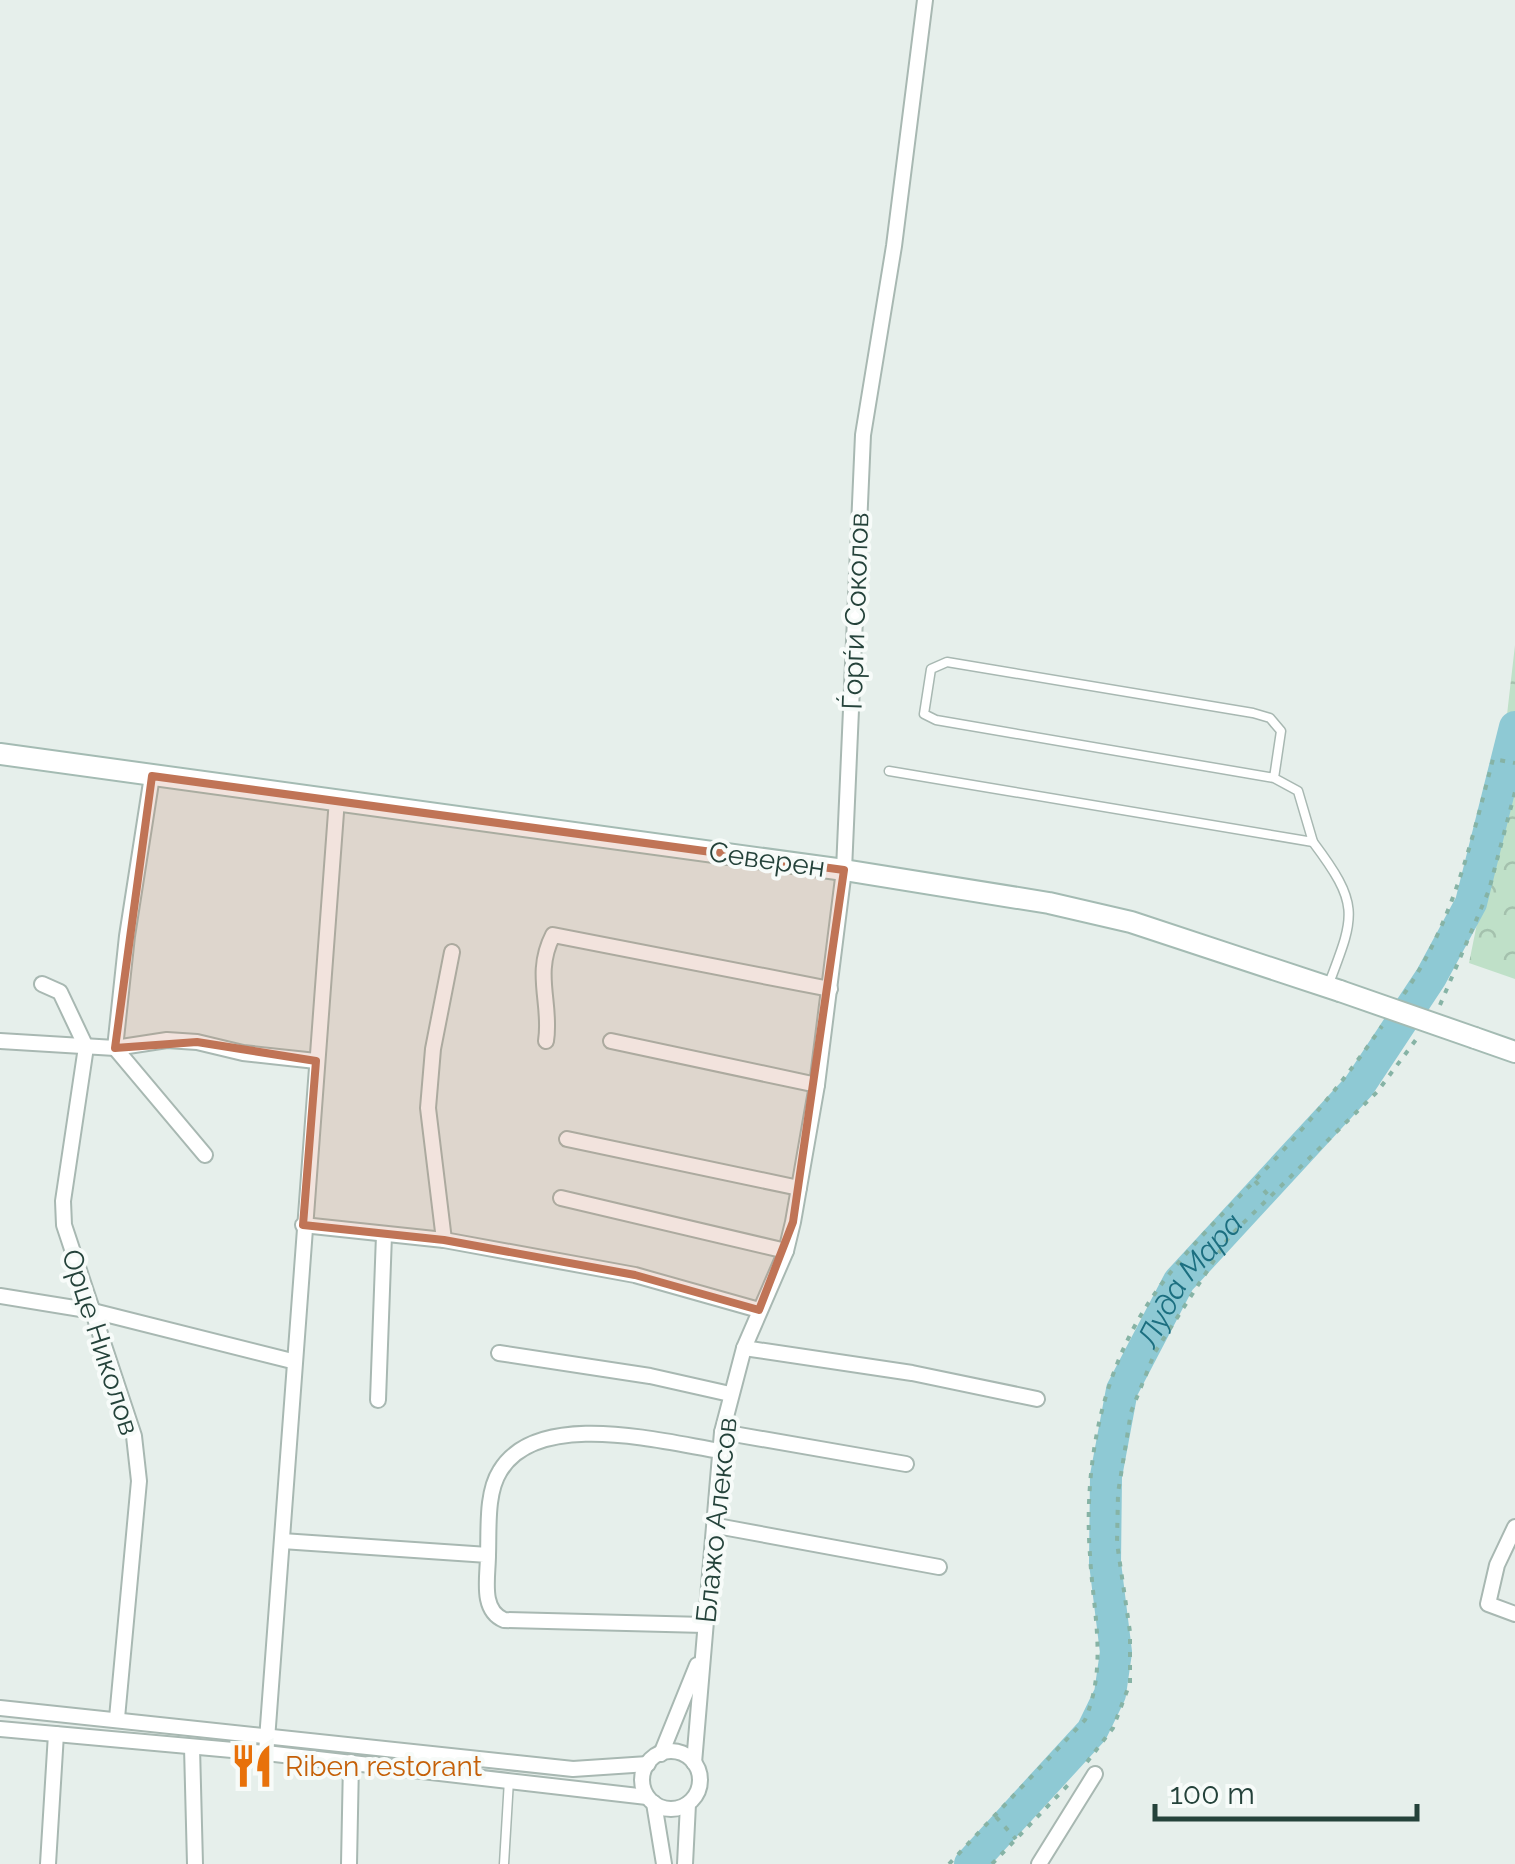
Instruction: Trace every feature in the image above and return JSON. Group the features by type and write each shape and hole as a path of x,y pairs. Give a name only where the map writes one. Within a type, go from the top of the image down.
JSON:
{"main road":[{"name":"Северен","path":"0,754 844,870 1049,903 1131,922 1515,1052"}],"street":[{"name":"Ѓорѓи Соколов","path":"792,1222 816,1085 844,870 863,435 894,246 925,0"},
{"path":"152,776 127,936 116,1048 205,1155"},
{"path":"266,1753 292,1360 337,800"},
{"path":"546,1040 549,1021 541,997 553,935 830,989"},
{"path":"444,1240 428,1108 433,1049 452,952"},
{"path":"42,984 60,992 86,1047"},
{"path":"0,1040 116,1048 182,1041 316,1061"},
{"path":"611,1042 816,1085"},
{"name":"Орце Николов","path":"86,1047 62,1201 69,1247 134,1436 139,1480 118,1718"},
{"path":"567,1139 799,1188"},
{"path":"562,1198 786,1250"},
{"name":"Блажо Алексов","path":"694,1762 722,1432 744,1348 786,1250 792,1222"},
{"path":"303,1226 444,1240 635,1274 759,1310"},
{"path":"378,1400 384,1234"},
{"path":"0,1296 92,1310 292,1360"},
{"path":"744,1348 912,1372 1037,1399"},
{"path":"499,1353 650,1376 730,1394"},
{"path":"722,1432 906,1464"},
{"path":"704,1625 497,1618 488,1600 490,1514 499,1472 520,1450 534,1443 579,1433 721,1451"},
{"path":"717,1526 939,1567"},
{"path":"1515,1527 1497,1565 1488,1604 1515,1614"},
{"path":"282,1541 488,1555"},
{"name":"Блажо Алексов","path":"661,1754 704,1650"},
{"path":"0,1708 573,1769 648,1764"},
{"path":"0,1729 509,1780 650,1800 671,1810 688,1804"},
{"path":"48,1864 56,1734"},
{"path":"192,1747 195,1864"},
{"path":"664,1864 642,1780 648,1764 661,1754 678,1753 694,1762 700,1780 688,1804 685,1864"},
{"path":"349,1864 350,1762"},
{"path":"1038,1864 1095,1774"}],"lane":[{"path":"1274,778 1281,731 1270,718 1253,712 947,662 931,669 926,685 924,714 936,720 1274,778 1298,791 1312,842 1344,884 1351,924 1334,988"},
{"path":"889,772 1312,842"},
{"path":"504,1864 509,1780"}],"path":[{"path":"1401,999 1422,968 1461,879 1493,758 1515,763"},
{"path":"1436,1014 1489,890 1515,792"},
{"path":"949,1864 1085,1720 1096,1695 1100,1666 1089,1551 1092,1454 1106,1394 1156,1286 1338,1087 1390,1014"},
{"path":"992,1864 1066,1788 1113,1728 1130,1683 1130,1632 1118,1543 1118,1494 1131,1412 1155,1352 1229,1237 1376,1092 1424,1030"},
{"path":"1255,1181 1271,1198"},
{"path":"996,1817 1016,1839"}],"highlighted area":[{"path":"152,776 844,870 793,1222 759,1310 635,1275 444,1240 303,1225 316,1061 197,1042 115,1048"}],"green space":[{"path":"1515,645 1515,979 1469,963 1491,854"}],"waterway":[{"name":"Луда Мара","path":"970,1864 1092,1731 1110,1694 1116,1652 1105,1563 1106,1476 1122,1390 1179,1281 1359,1086 1431,977 1471,903 1515,727"}],"place":[{"name":"Riben restorant","path":"252,1766"}]}
